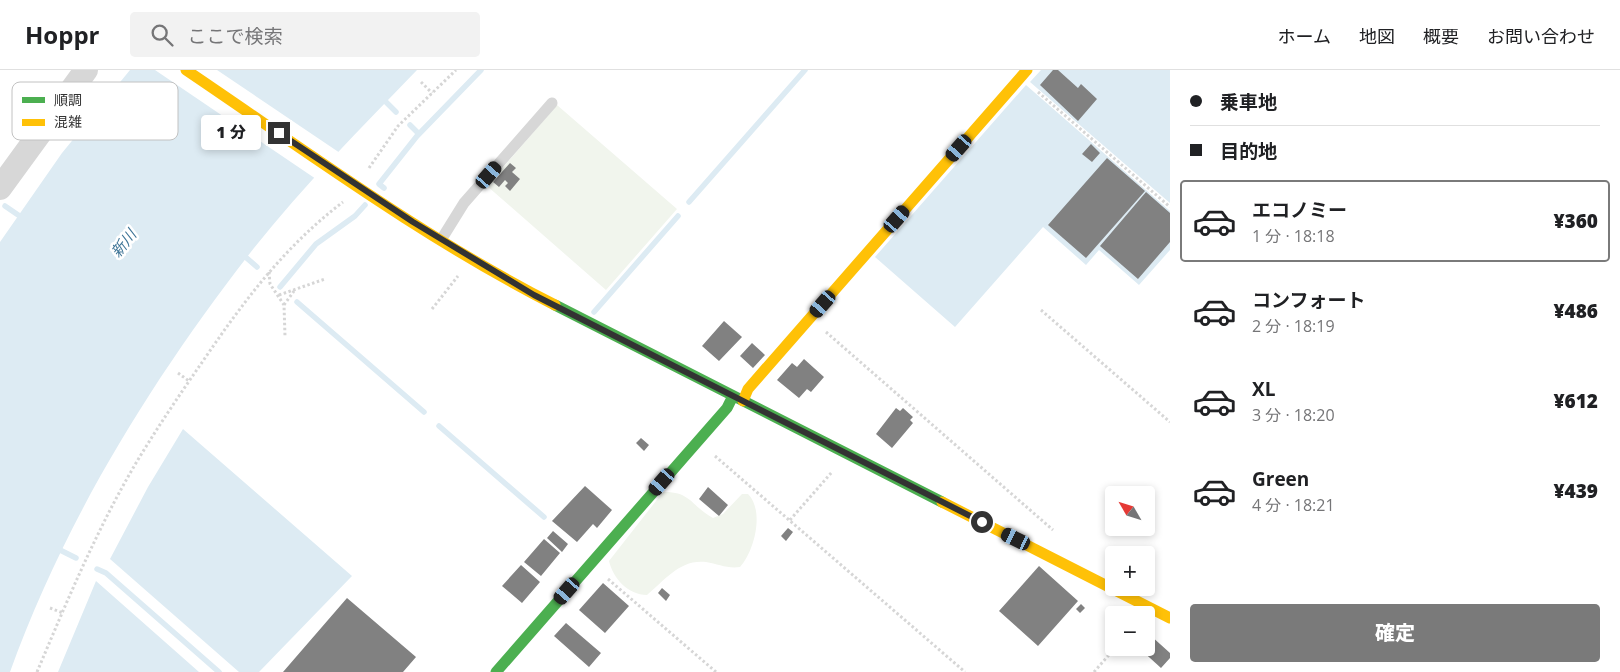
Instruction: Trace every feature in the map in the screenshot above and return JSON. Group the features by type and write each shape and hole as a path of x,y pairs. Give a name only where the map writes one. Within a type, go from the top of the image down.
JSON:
{"street":[{"path":"77,82 86,70"},
{"path":"186,70 441,240 547,302 1170,618"},
{"path":"496,672 727,408 748,389 1024,74"},
{"path":"0,188 35,140"}],"lane":[{"path":"441,240 464,203 552,103"}],"path":[{"path":"37,672 62,613 115,502 145,448 244,301 307,231 349,197 398,126 456,70"},
{"path":"1024,74 1170,207"},
{"path":"421,82 432,93"},
{"path":"432,309 449,289 470,258"},
{"path":"269,272 270,284 284,305 284,336"},
{"path":"279,295 325,279"},
{"path":"284,305 294,290"},
{"path":"1041,310 1170,422"},
{"path":"810,318 1056,533 1060,541 1052,558"},
{"path":"178,373 189,381"},
{"path":"698,441 965,672"},
{"path":"790,520 848,454"},
{"path":"591,564 716,672"},
{"path":"50,608 62,613"},
{"path":"1094,672 1108,656"}],"shaded area":[{"path":"557,105 677,209 606,290 487,186"},
{"path":"663,492 672,492 686,497 713,518 723,514 742,494 748,494 756,510 756,531 750,552 740,567 727,567 706,562 688,564 667,577 647,595 634,592 622,584 614,573 609,561"}],"water":[{"name":"新川","path":"130,70 417,70 333,157 273,225 181,347 147,398 85,504 57,559 32,615 10,672 0,672 0,242 73,140 178,140 178,82 120,82"},
{"path":"1041,70 1170,70 1170,203 1030,82"},
{"path":"1026,85 1170,211 1170,250 1139,285 1099,250 1086,265 1043,227 955,327 875,257"},
{"path":"183,429 352,576 259,672 239,672 110,559 148,487"},
{"path":"96,581 199,672 58,672"}],"pier":[{"path":"155,70 217,70 340,153 316,179 178,86 178,82 173,82"}],"building":[{"path":"1053,70 1058,70 1078,88 1081,84 1097,99 1078,121 1040,85"},
{"path":"1091,144 1100,153 1092,162 1082,154"},
{"path":"1107,158 1145,191 1086,258 1048,225"},
{"path":"510,163 516,168 512,172 520,179 510,191 505,186 508,183 505,180 499,187 493,182"},
{"path":"1146,192 1170,213 1170,242 1138,279 1100,246"},
{"path":"724,321 742,337 719,361 702,346"},
{"path":"752,343 765,355 753,368 740,356"},
{"path":"804,359 824,377 811,392 807,389 799,398 777,380 792,363 797,367"},
{"path":"896,408 900,411 903,408 913,417 910,420 913,423 892,448 876,434"},
{"path":"641,438 649,445 644,451 636,443"},
{"path":"585,486 612,510 597,528 593,524 577,542 552,521"},
{"path":"708,487 728,505 719,516 699,499"},
{"path":"788,528 793,532 786,541 781,536"},
{"path":"553,531 568,544 562,552 547,538"},
{"path":"544,539 560,553 541,576 524,562"},
{"path":"521,565 540,582 522,603 502,586"},
{"path":"1039,566 1078,601 1038,646 999,611"},
{"path":"603,583 629,606 605,633 579,610"},
{"path":"662,588 670,595 666,601 658,593"},
{"path":"347,598 416,657 403,672 283,672"},
{"path":"1081,604 1085,608 1080,613 1076,609"},
{"path":"566,623 601,653 589,667 554,636"},
{"path":"1155,640 1170,653 1170,658 1161,668 1148,656 1155,656"}],"waterway":[{"path":"384,188 379,184 417,136 481,70"},
{"path":"689,202 805,70"},
{"path":"382,98 396,112"},
{"path":"410,125 419,134"},
{"path":"280,287 316,244 355,216 365,205"},
{"path":"5,206 24,219"},
{"path":"594,312 678,216"},
{"path":"242,254 257,267"},
{"path":"297,302 424,412"},
{"path":"439,426 544,517"},
{"path":"58,549 76,558"},
{"path":"97,569 106,573 219,672"}],"traffic: fast":[{"path":"555,305 942,502"},
{"path":"496,672 727,408 733,396"}],"traffic: slow":[{"path":"186,70 321,163 413,223 459,252 555,305"},
{"path":"743,401 748,389 1027,70"},
{"path":"942,502 1170,618"}],"route":[{"path":"279,133 413,222 534,295 982,522"}]}
